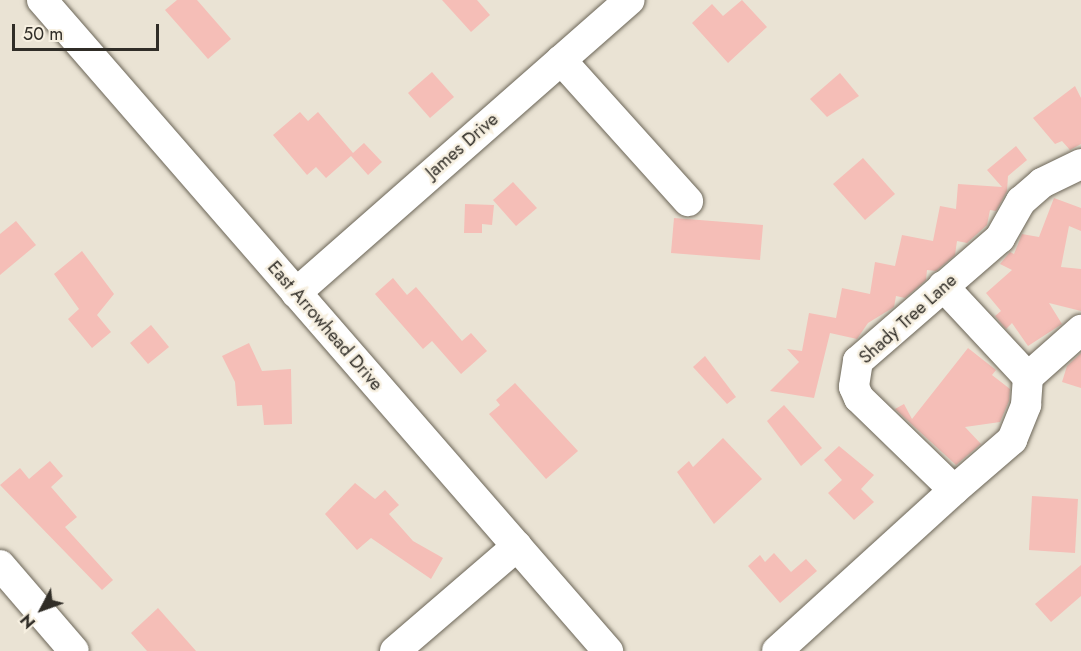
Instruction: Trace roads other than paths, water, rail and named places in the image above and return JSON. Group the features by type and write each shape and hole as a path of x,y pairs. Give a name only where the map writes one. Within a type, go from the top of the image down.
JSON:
{"street":[{"name":"East Arrowhead Drive","path":"42,0 608,651"},
{"name":"James Drive","path":"296,293 630,0"},
{"path":"561,60 688,201"},
{"name":"Shady Tree Lane","path":"954,490 859,398 852,373 858,361 1000,238 1021,201 1041,183 1081,164"},
{"path":"943,286 1028,377"},
{"path":"777,651 1012,440 1026,405 1028,377 1081,330"},
{"path":"395,651 517,546"},
{"path":"0,565 74,651"}]}
